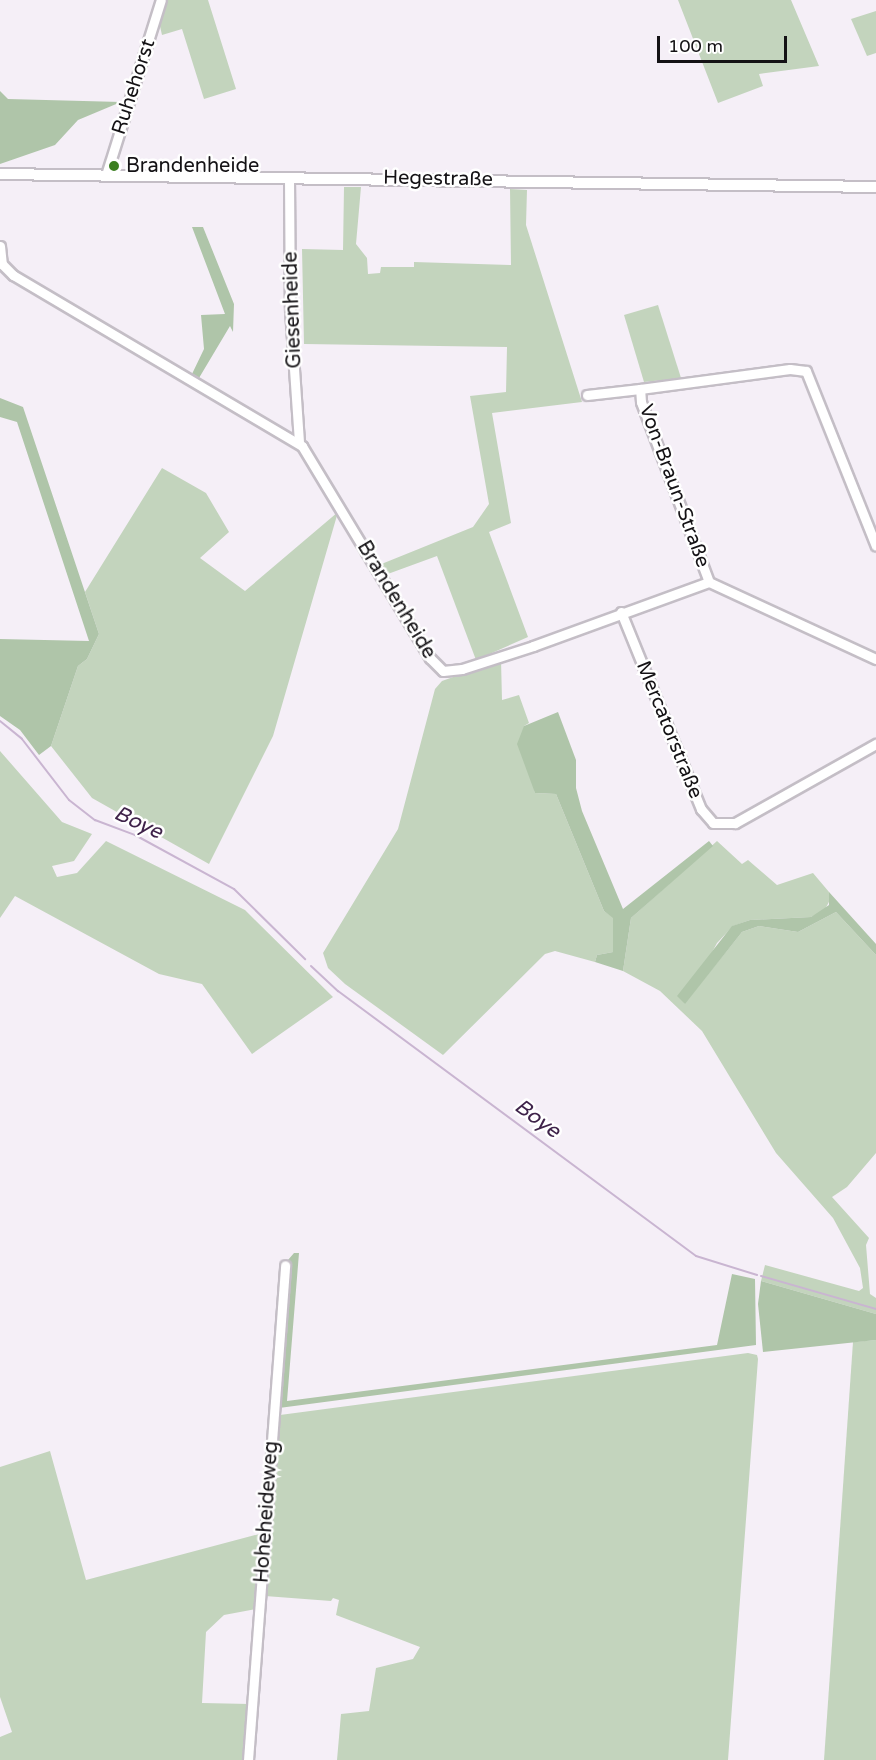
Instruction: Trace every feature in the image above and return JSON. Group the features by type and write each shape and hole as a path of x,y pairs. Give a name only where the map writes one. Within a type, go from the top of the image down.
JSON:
{"street":[{"name":"Ruhehorst","path":"106,175 161,0"},
{"name":"Hegestraße","path":"0,174 876,187"},
{"name":"Giesenheide","path":"289,177 290,309 299,443"},
{"name":"Brandenheide","path":"0,246 2,264 13,275 299,443 312,459 430,658 443,670 462,669 533,646 621,612 709,582"},
{"name":"Von-Braun-Straße","path":"587,395 790,369 806,371 876,546"},
{"name":"Von-Braun-Straße","path":"640,389 641,402 709,582"},
{"path":"709,582 876,659"},
{"name":"Mercatorstraße","path":"621,612 701,809 713,823 735,823 876,744"},
{"name":"Hoheheideweg","path":"248,1760 285,1265"}],"green space":[{"path":"166,0 208,0 236,89 204,99 182,29 162,35 159,22"},
{"path":"678,0 791,0 819,66 759,74 763,86 718,103"},
{"path":"876,11 876,53 867,56 851,19"},
{"path":"0,91 8,99 121,102 78,120 55,145 0,164"},
{"path":"344,187 361,187 356,244 367,258 368,274 380,273 381,267 414,267 414,262 511,265 510,189 527,190 526,225 582,402 492,413 511,523 489,532 528,637 476,660 437,556 385,575 379,565 473,527 489,504 470,396 506,392 507,347 304,344 302,249 343,250"},
{"path":"192,227 203,227 234,304 233,332 230,326 199,378 192,374 204,349 201,315 225,314"},
{"path":"658,305 681,378 644,382 624,315"},
{"path":"0,398 23,407 99,634 87,659 78,666 51,746 39,755 20,730 0,716 0,639 89,641 17,422 0,417"},
{"path":"162,468 206,493 229,532 200,558 245,591 338,512 273,736 209,864 92,798 51,746 78,666 87,659 99,634 85,592"},
{"path":"501,660 502,700 519,695 529,723 524,726 535,793 556,794 604,911 613,917 613,952 597,955 595,962 555,951 545,954 443,1055 345,984 328,968 323,953 398,829 435,689 442,681"},
{"path":"558,712 576,760 576,788 582,811 623,909 709,841 713,846 631,918 623,971 595,962 597,955 613,952 613,918 604,911 556,794 535,793 517,744 524,726"},
{"path":"0,751 62,822 92,834 74,861 52,866 57,877 77,873 106,841 245,910 333,997 252,1054 202,984 159,974 15,896 0,918"},
{"path":"717,841 742,864 748,860 777,885 813,873 829,892 830,900 824,911 811,917 750,920 733,926 717,943 684,1004 742,932 759,926 798,932 836,912 876,955 876,1153 847,1187 832,1197 869,1238 866,1245 870,1294 876,1298 876,1314 761,1281 765,1265 859,1291 863,1288 860,1268 833,1218 776,1153 702,1031 660,991 623,971 631,918"},
{"path":"829,892 876,944 876,955 836,912 798,932 759,926 742,932 685,1004 677,996 732,926 750,920 811,917 829,905"},
{"path":"294,1253 299,1253 287,1401 717,1345 732,1274 755,1279 756,1345 279,1408 288,1260"},
{"path":"761,1281 876,1314 876,1340 763,1352 758,1304"},
{"path":"876,1340 876,1760 824,1760 853,1342"},
{"path":"748,1353 757,1355 758,1359 728,1760 337,1760 341,1714 369,1711 376,1668 413,1659 420,1647 336,1615 339,1600 333,1598 331,1601 265,1596 280,1415"},
{"path":"50,1451 86,1580 263,1533 256,1609 224,1615 206,1632 202,1703 250,1704 246,1760 0,1760 0,1737 12,1732 0,1697 0,1467"}],"waterway":[{"name":"Boye","path":"0,721 22,739 69,800 95,820 135,835 234,889 305,959"},
{"name":"Boye","path":"311,966 338,991 696,1256 757,1275"},
{"name":"Boye","path":"761,1276 876,1309"}],"place":[{"name":"Brandenheide","path":"114,166"}]}
